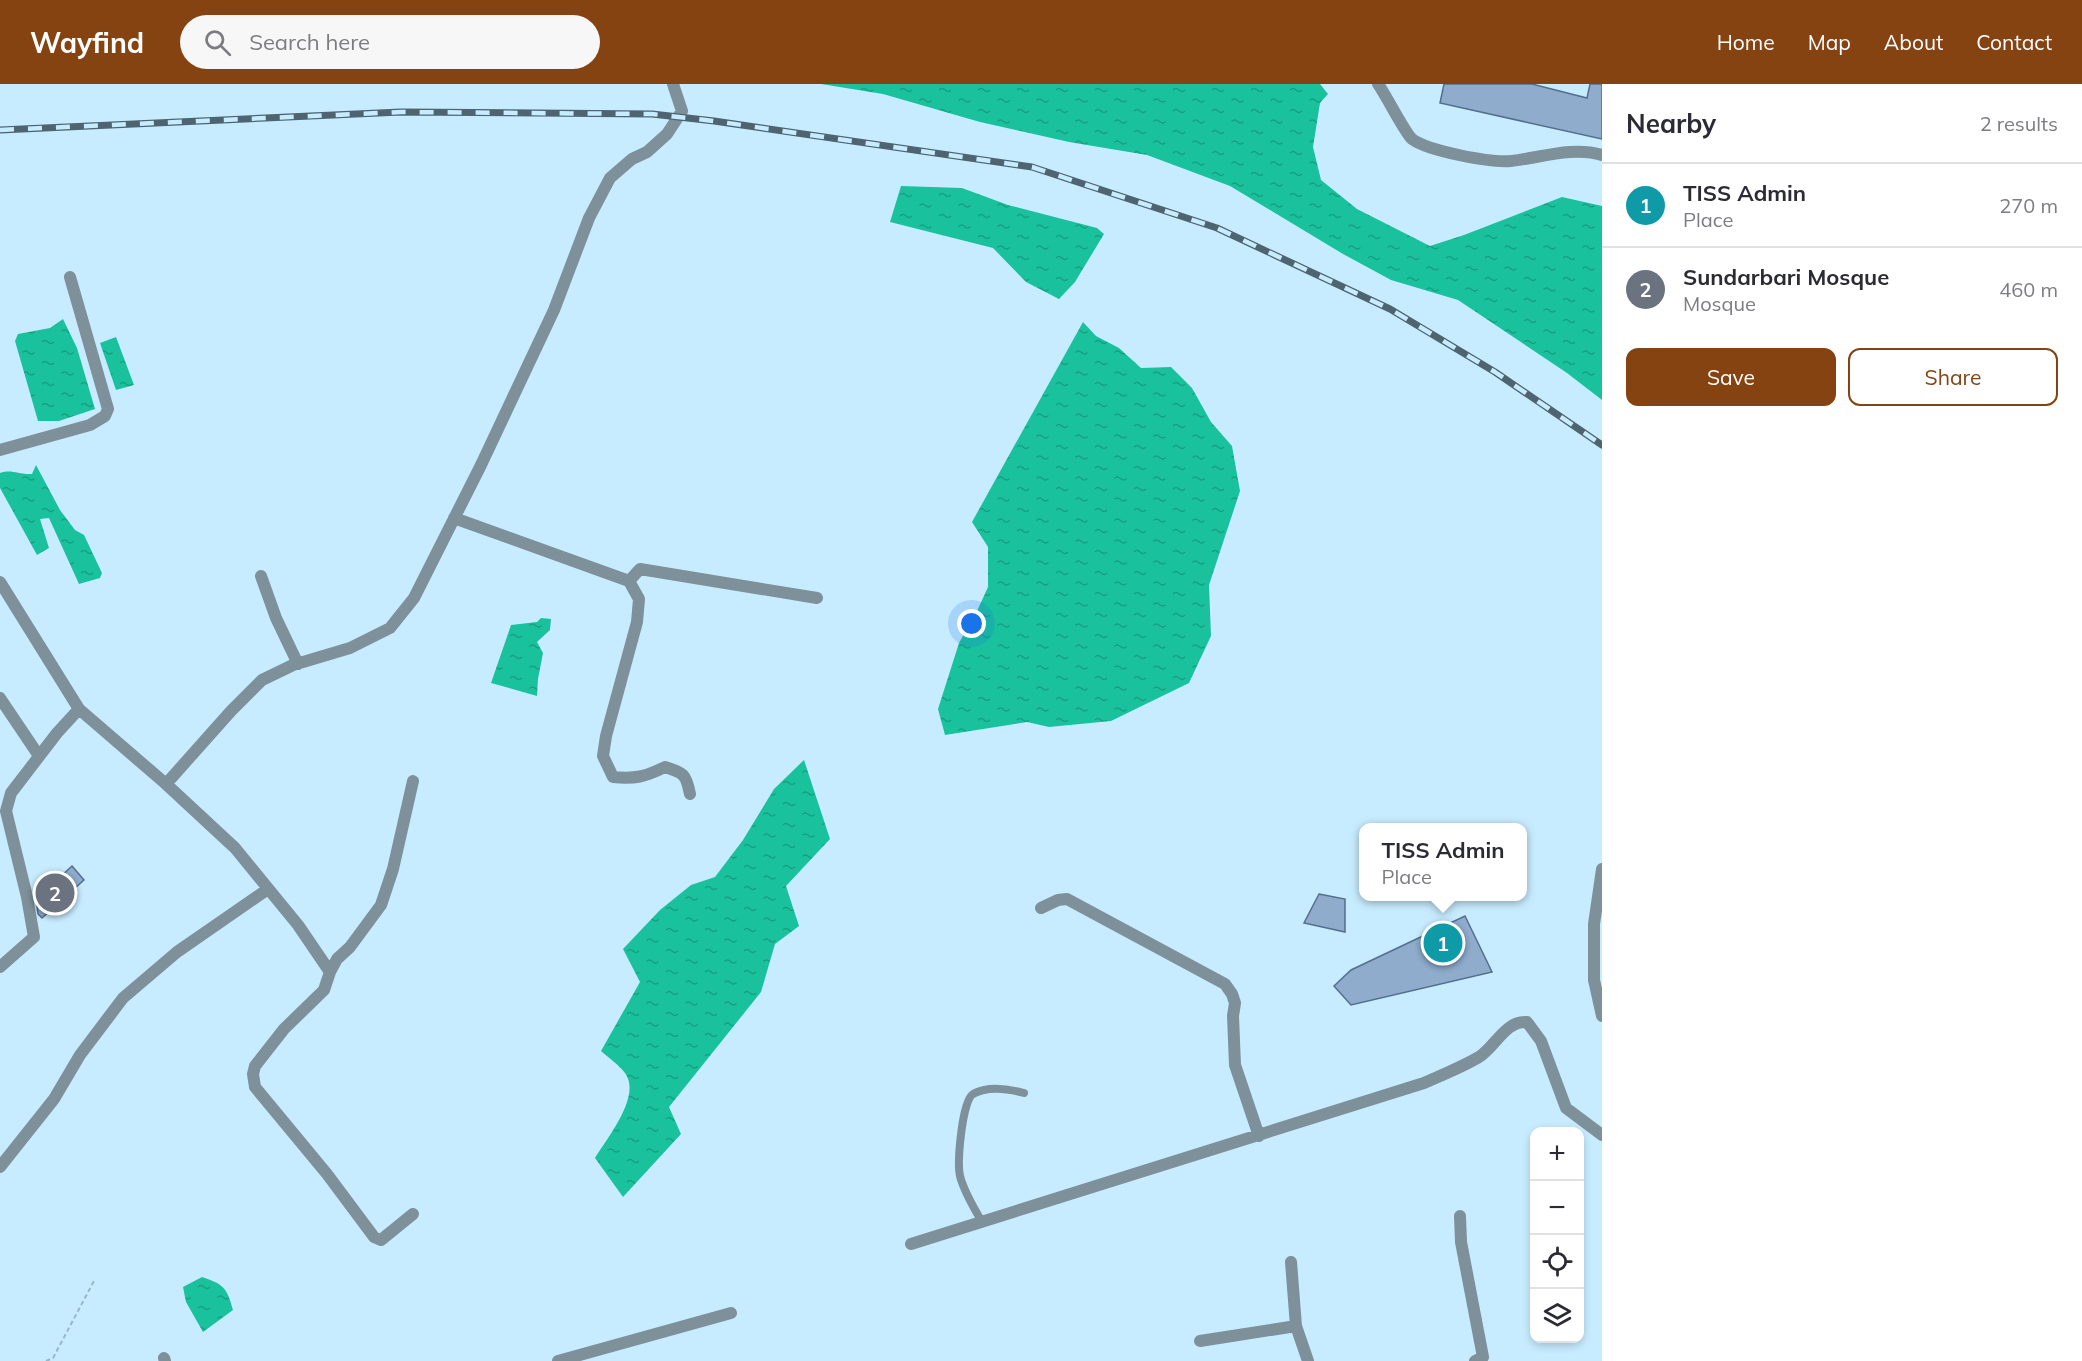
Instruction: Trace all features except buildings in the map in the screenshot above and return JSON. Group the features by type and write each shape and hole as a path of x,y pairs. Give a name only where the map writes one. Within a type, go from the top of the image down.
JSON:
{"street":[{"path":"166,784 262,680 298,664 350,648 390,628 414,598 554,310 589,218 610,178 632,159 647,152 667,134 682,111 673,84"},
{"path":"1378,84 1411,138 1435,148 1492,161 1510,161 1555,153 1602,155"},
{"path":"0,450 90,425 105,416 108,409 70,277"},
{"path":"454,518 629,581 639,599 637,622 606,736 603,756 613,777 645,777 665,767 681,772 687,778 690,794"},
{"path":"629,581 640,569 817,598"},
{"path":"261,576 276,618 298,664"},
{"path":"0,582 79,709 166,784 235,848 298,925 330,972"},
{"path":"0,698 39,756"},
{"path":"0,967 34,938 27,897 6,811 11,793 79,709"},
{"path":"413,781 393,869 381,905 350,947 337,959 324,990 284,1029 255,1066 253,1074 255,1087 327,1174 374,1237 381,1240 413,1214"},
{"path":"1602,868 1594,924 1594,980 1602,1016"},
{"path":"0,1167 54,1099 80,1055 123,998 177,952 268,889"},
{"path":"1041,908 1058,900 1067,899 1225,984 1235,1003 1233,1016 1236,1065 1259,1136"},
{"path":"911,1244 1425,1083 1481,1056 1497,1039 1521,1021 1527,1022 1541,1041 1566,1108 1602,1135"},
{"path":"1460,1216 1461,1242 1483,1357 1475,1361"},
{"path":"1292,1262 1296,1326 1308,1361"},
{"path":"558,1361 731,1314"},
{"path":"1200,1341 1296,1326"}],"lane":[{"path":"982,1222 965,1192 960,1174 961,1133 968,1100 974,1094 985,1091 1010,1090 1024,1093"}],"path":[{"path":"46,1361 53,1358 95,1279"}],"water":[{"path":"821,84 1320,84 1328,94 1320,103 1313,147 1321,180 1357,209 1430,246 1562,197 1602,206 1602,400 1567,373 1458,300 1391,280 1230,186 1147,155 1069,142 980,122 883,94"},
{"path":"901,186 962,188 1008,205 1097,228 1104,234 1075,282 1059,299 1026,282 993,248 890,222"},
{"path":"63,319 77,348 95,409 59,421 38,421 15,341 18,334 50,328"},
{"path":"1083,322 1096,336 1119,348 1141,368 1171,367 1192,388 1211,422 1232,446 1240,491 1209,585 1211,636 1189,683 1111,721 1049,727 1027,722 945,735 938,709 959,643 988,587 988,547 972,522"},
{"path":"116,337 134,385 116,390 100,343"},
{"path":"36,465 60,510 75,530 84,535 102,573 100,578 79,584 49,518 40,519 49,548 37,555 0,488 0,473 32,474"},
{"path":"541,618 551,619 550,630 537,642 543,653 537,696 491,683 511,625 537,622"},
{"path":"804,760 830,839 786,886 799,926 775,944 761,992 669,1107 681,1134 623,1197 595,1158 621,1117 629,1093 629,1082 625,1073 601,1051 640,982 623,949 660,910 691,885 715,877 743,840 774,789"},
{"path":"202,1277 219,1284 226,1291 233,1310 203,1332 186,1302 183,1287"}],"railway":[{"path":"0,130 401,112 652,114 1032,167 1217,228 1390,309 1495,372 1602,445"}],"place":[{"name":"Sundarbari Mosque","path":"55,893"},
{"name":"TISS Admin","path":"1443,943"}]}
